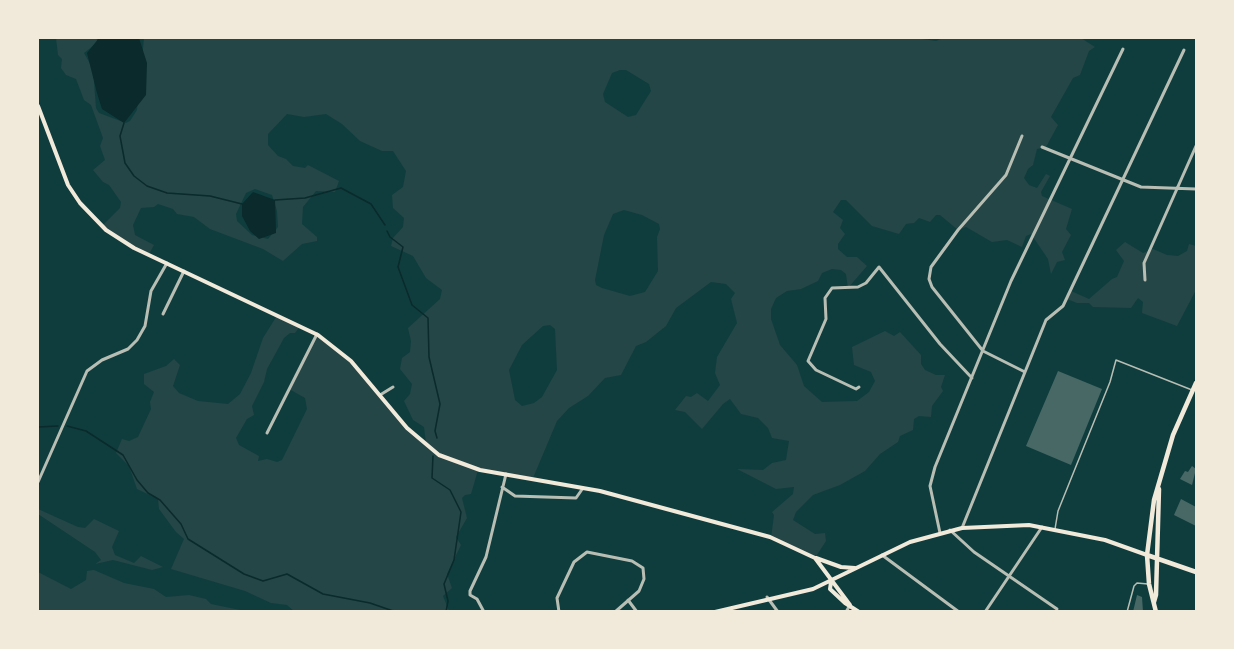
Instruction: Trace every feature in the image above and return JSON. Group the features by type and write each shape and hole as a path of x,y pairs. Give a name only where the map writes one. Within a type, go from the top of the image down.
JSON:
{"main road":[{"path":"38,106 63,175 80,203 117,237 166,263 316,334 344,355 407,428 432,451 459,464 583,488 770,537 815,558 841,567 856,568"},
{"path":"1156,612 1149,584 1147,555 1150,520 1171,442 1197,383"},
{"path":"1154,602 1159,488"},
{"path":"1150,520 1158,520"},
{"path":"715,612 767,597 813,589 882,555 940,533 962,528 1029,525 1055,529 1114,543 1197,572"},
{"path":"815,558 850,605 859,612"}],"street":[{"path":"940,533 931,491 931,478 1011,281 1123,49"},
{"path":"962,528 1046,320 1064,306 1184,50"},
{"path":"1022,136 1006,175 979,203 929,271 928,279 983,351 1025,372"},
{"path":"1145,280 1144,262 1197,146"},
{"path":"1042,147 1145,188 1197,189"},
{"path":"38,482 87,371 102,360 128,349 137,340 145,326 151,291 166,263"},
{"path":"859,387 856,389 816,370 808,361 826,319 825,298 832,288 858,287 866,283 879,267 940,344 972,378"},
{"path":"163,314 184,271"},
{"path":"267,433 316,334"},
{"path":"380,395 393,387"},
{"path":"484,612 477,599 470,596 470,591 486,557 506,474"},
{"path":"502,488 515,496 576,498 583,488"},
{"path":"985,612 1042,527"},
{"path":"950,530 969,547 1057,609"},
{"path":"559,612 557,598 574,562 587,552 632,561 641,566 644,574 642,586 615,612"},
{"path":"882,555 959,612"},
{"path":"767,597 778,612"},
{"path":"628,600 637,612"},
{"path":"846,612 850,605"}],"lane":[{"path":"1055,529 1058,511 1104,399 1116,360 1193,390"},
{"path":"1127,612 1134,586 1137,583 1149,584"}],"shaded area":[{"path":"56,38 96,38 98,42 84,53 93,69 96,108 99,113 126,123 137,110 144,38 916,38 936,41 943,38 1081,38 1095,47 1089,51 1080,75 1073,78 1051,117 1058,125 1046,147 1037,149 1033,165 1028,169 1024,178 1029,185 1037,188 1046,174 1050,176 1041,192 1042,196 1072,209 1066,229 1071,235 1062,252 1065,260 1057,262 1051,274 1048,259 1031,234 1026,236 1022,247 1007,240 992,242 966,227 958,230 940,215 936,215 930,222 919,218 914,223 906,224 899,234 872,226 846,200 841,200 833,212 843,220 840,228 845,234 838,244 838,249 847,257 857,257 867,266 848,288 846,274 841,270 832,269 822,273 818,281 801,289 787,291 776,298 771,309 771,319 780,345 797,365 804,386 822,402 857,401 869,392 875,381 871,372 854,365 852,347 885,331 894,336 900,332 921,355 921,364 925,370 936,375 945,375 941,387 943,391 932,406 931,417 919,416 914,419 913,430 900,436 898,442 880,454 865,471 840,485 813,495 796,512 793,520 815,534 825,533 826,541 815,558 771,538 774,515 772,512 793,494 794,487 776,489 737,469 763,470 772,463 786,460 789,441 772,438 768,428 758,418 741,414 730,399 702,429 685,412 675,410 686,396 691,397 697,393 708,401 720,385 715,373 717,357 737,323 731,299 735,293 726,284 711,282 676,308 666,326 646,342 636,346 621,375 605,378 588,396 569,408 557,421 533,478 478,470 471,494 462,498 467,518 456,537 461,545 447,574 452,588 443,596 449,611 295,612 287,605 271,603 245,591 171,569 184,539 159,509 158,499 137,489 129,466 116,453 122,439 129,441 138,437 151,409 150,402 154,392 144,384 144,374 166,366 174,359 180,365 173,386 179,393 198,401 228,404 240,394 251,373 263,338 278,314 301,325 295,333 290,333 284,338 267,369 264,382 252,406 254,415 247,419 236,438 239,445 259,456 258,461 282,460 307,409 305,398 289,389 317,334 343,353 366,376 402,421 426,443 424,427 413,420 404,401 410,394 412,384 400,369 402,358 410,352 411,341 408,328 440,299 442,290 426,278 413,256 391,246 393,238 403,227 404,218 393,208 392,195 403,187 406,171 393,151 382,151 360,141 342,124 326,114 304,117 287,114 268,134 268,145 278,156 286,159 293,166 305,168 308,165 339,181 335,192 316,191 303,207 302,224 317,237 317,241 302,244 283,261 263,249 210,229 194,217 177,214 173,209 158,204 154,207 141,208 133,225 135,235 154,245 149,254 136,248 103,225 120,208 121,202 109,185 103,182 93,170 105,160 100,146 103,138 91,105 84,100 76,79 66,75 61,68 62,59 58,55","holes":["626,70 649,84 651,91 636,115 628,117 605,102 603,94 612,73","255,189 272,195 277,211 278,227 268,239 252,235 237,221 236,214 246,193","624,210 642,215 659,224 658,271 645,292 630,296 596,285 604,235 613,214","550,325 555,329 557,370 542,397 534,403 522,406 515,400 509,370 522,345 543,326"]},
{"path":"99,38 139,38 147,63 146,95 124,123 102,109 97,93 87,53"},
{"path":"253,192 275,200 276,233 259,239 250,231 242,216 242,204"},
{"path":"1125,242 1143,253 1153,249 1167,255 1178,256 1187,251 1189,244 1196,246 1196,290 1177,326 1142,313 1143,302 1138,298 1131,308 1093,307 1089,303 1077,303 1067,299 1071,291 1089,299 1117,277 1124,261 1116,250"},
{"path":"38,509 78,527 85,528 94,519 119,531 112,547 115,555 134,563 141,556 163,567 152,570 113,560 95,564 101,560 95,552 38,514"},
{"path":"94,570 124,583 154,589 166,597 189,595 206,599 211,604 245,611 38,611 38,572 71,589 86,580 87,571"}],"building":[{"path":"1058,371 1102,389 1071,465 1026,446"},
{"path":"1192,466 1196,469 1192,485 1180,479"},
{"path":"1181,499 1196,507 1196,526 1174,515"},
{"path":"1137,595 1142,597 1143,612 1133,612"}],"waterway":[{"path":"124,123 120,136 125,163 134,176 147,186 167,193 210,196 242,204"},
{"path":"275,200 305,198 341,188 371,204 385,225"},
{"path":"387,231 390,237 403,247 398,267 412,305 428,318 429,357 440,404 435,431 437,438"},
{"path":"38,427 58,426"},
{"path":"67,426 86,431 123,455 137,480 148,493 160,500 181,524 188,539 244,574 263,581 287,574 323,594 370,603 396,612"},
{"path":"433,456 432,478 450,490 461,512 454,560 444,584 448,601 446,612"}]}
